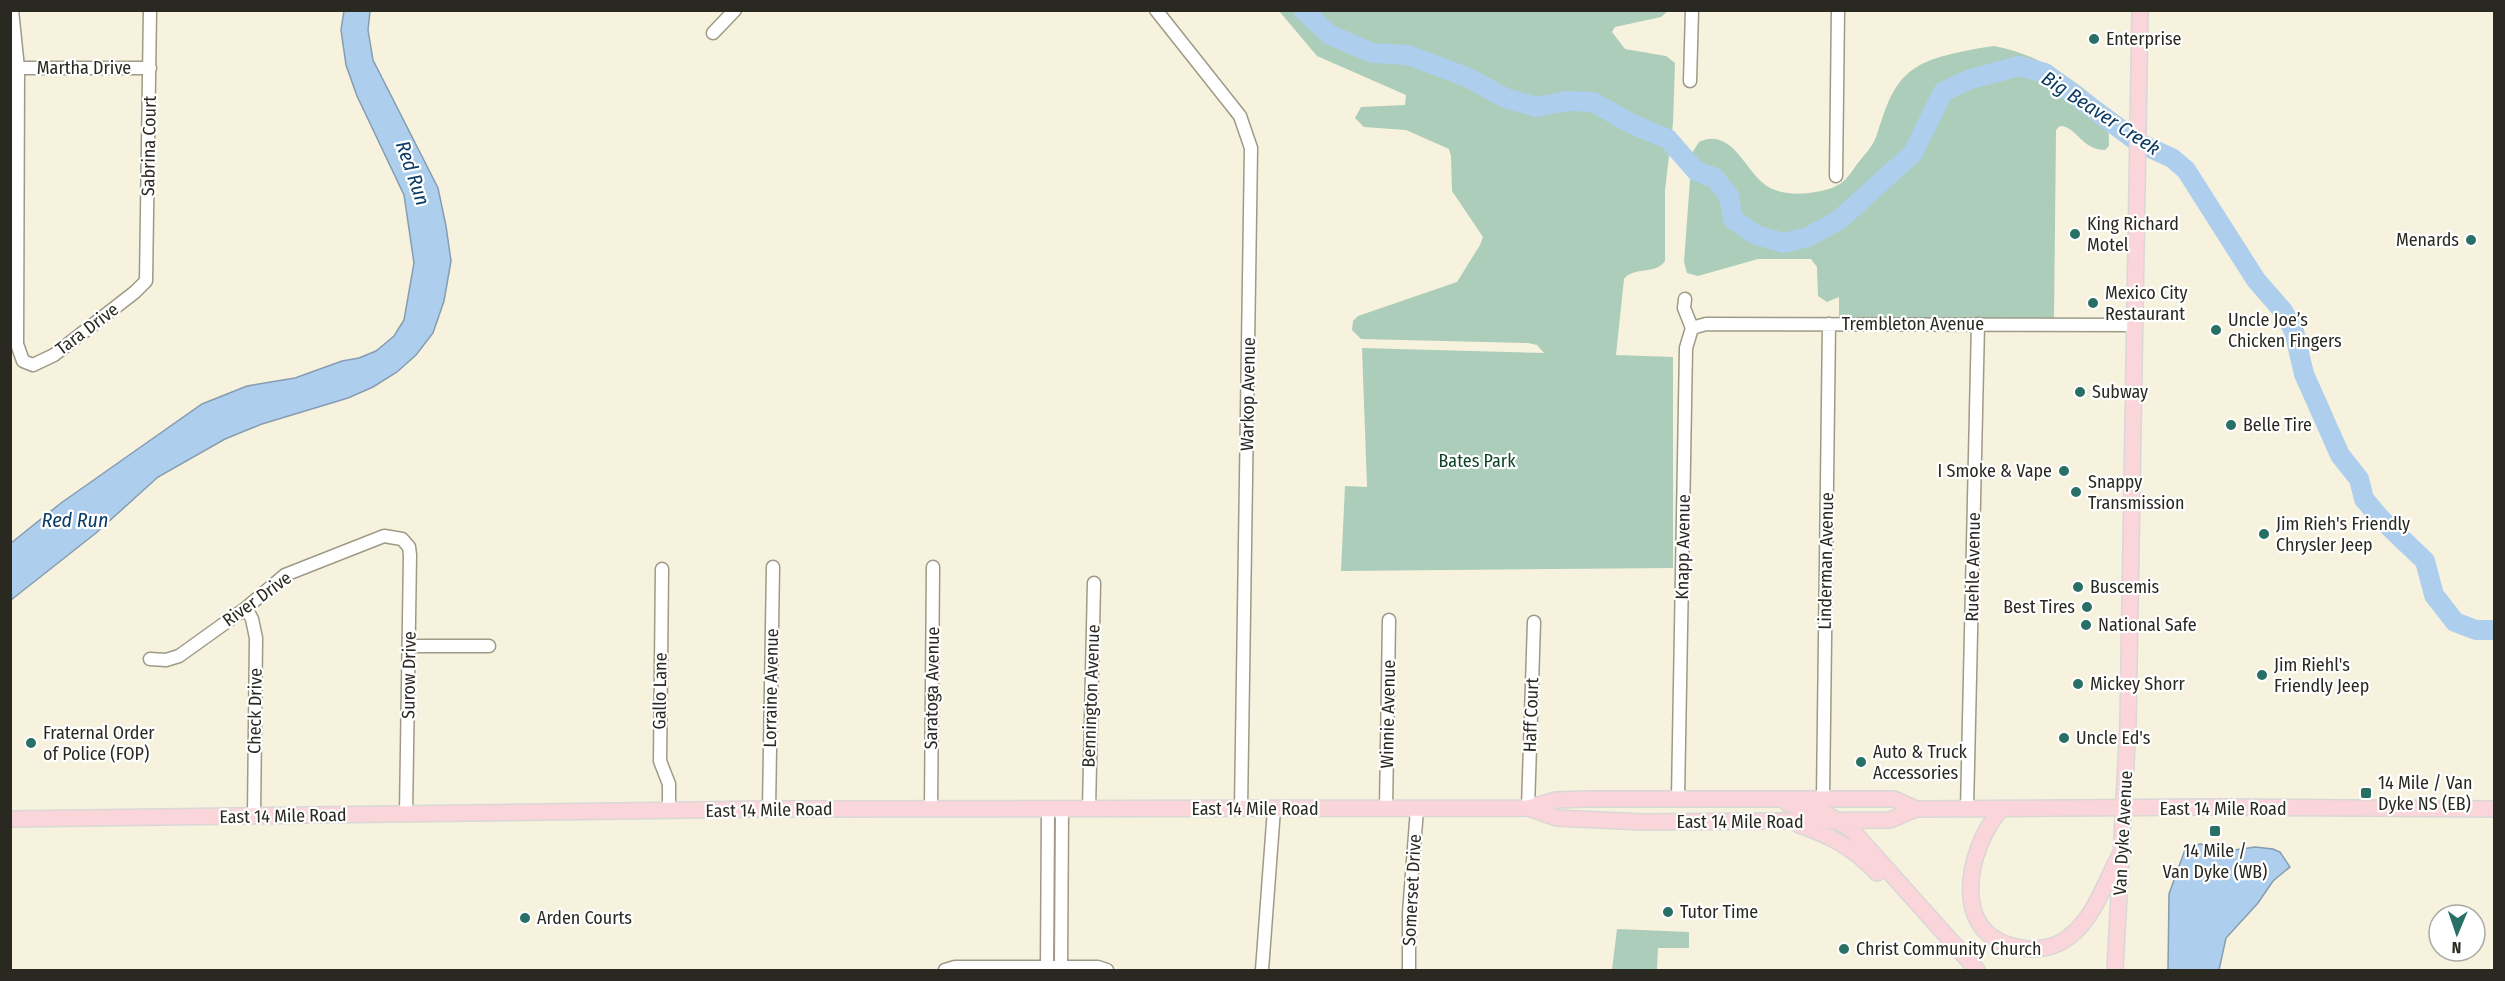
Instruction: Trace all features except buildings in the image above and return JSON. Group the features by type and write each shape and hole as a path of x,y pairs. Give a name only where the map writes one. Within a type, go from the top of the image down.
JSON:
{"main road":[{"name":"Van Dyke Avenue","path":"2115,970 2125,809 2140,10"},
{"name":"East 14 Mile Road","path":"10,819 769,809 1528,808 1556,800 1678,798 1894,799 1916,809"},
{"path":"1761,798 1823,812 1841,821 1977,970"},
{"name":"East 14 Mile Road","path":"1528,808 1566,819 1680,823 1890,820 1916,809 2213,807 2494,809"},
{"path":"2001,809 1980,840 1970,874 1970,897 1983,926 1998,939 2017,948 2049,947 2076,931 2088,916 2123,849"},
{"path":"1788,821 1829,836 1856,852 1964,970"}],"street":[{"path":"12,10 18,68"},
{"name":"Sabrina Court","path":"146,280 150,10"},
{"path":"713,33 735,10"},
{"name":"Warkop Avenue","path":"1156,10 1240,116 1251,148 1241,809"},
{"path":"1690,81 1692,10"},
{"path":"1836,177 1838,10"},
{"name":"Martha Drive","path":"18,68 150,68"},
{"name":"Tara Drive","path":"18,68 17,344 22,361 33,365 54,355 135,292 146,280"},
{"name":"Knapp Avenue","path":"1678,798 1686,348 1692,328 1684,308 1685,299"},
{"name":"Trembleton Avenue","path":"1692,328 1706,324 2135,325"},
{"name":"Linderman Avenue","path":"1823,798 1829,324"},
{"name":"Ruehle Avenue","path":"1967,809 1978,324"},
{"name":"River Drive","path":"150,659 166,660 179,656 246,608 276,581 294,571 384,536 402,539"},
{"name":"Surow Drive","path":"402,539 409,547 410,555 406,814"},
{"name":"Lorraine Avenue","path":"769,809 773,567"},
{"name":"Saratoga Avenue","path":"931,809 933,567"},
{"name":"Gallo Lane","path":"662,570 660,761 669,784 669,811"},
{"name":"Bennington Avenue","path":"1089,809 1094,583"},
{"name":"Check Drive","path":"246,608 252,619 256,638 254,816"},
{"name":"Winnie Avenue","path":"1386,809 1389,620"},
{"name":"Haff Court","path":"1528,808 1534,622"},
{"path":"410,646 489,646"},
{"path":"1047,967 1055,809"},
{"path":"1055,809 1061,967"},
{"path":"1262,970 1274,809"},
{"name":"Somerset Drive","path":"1409,970 1409,913 1417,809"},
{"path":"945,970 955,967 1098,967 1107,970"}],"green space":[{"name":"Bates Park","path":"1279,11 1668,11 1661,17 1615,27 1612,32 1625,49 1666,56 1675,63 1673,123 1665,190 1665,261 1656,268 1633,273 1624,279 1616,355 1673,357 1673,568 1341,571 1345,486 1367,487 1362,348 1544,353 1537,345 1528,343 1361,339 1352,330 1353,321 1358,316 1457,282 1483,237 1452,191 1449,149 1406,130 1364,127 1355,118 1361,107 1405,105 1406,95 1317,56"},
{"path":"1994,46 2026,55 2056,69 2108,110 2109,146 2105,150 2091,146 2066,127 2060,126 2056,130 2054,320 1839,320 1839,297 1827,302 1818,296 1817,267 1811,259 1758,259 1698,276 1687,273 1684,262 1692,153 1699,142 1711,139 1731,146 1761,182 1777,191 1801,194 1832,188 1845,179 1872,145 1891,96 1902,79 1920,65 1936,58"},
{"path":"1617,929 1689,932 1689,948 1658,948 1657,970 1612,970"}],"water":[{"name":"Red Run","path":"344,11 370,11 368,30 373,60 438,188 451,261 444,301 433,333 416,355 397,372 373,387 348,398 262,424 225,439 158,477 96,533 11,600 11,543 61,503 202,404 247,386 295,378 376,351 394,336 404,320 414,263 404,195 357,96 346,65 341,30"},
{"path":"2200,844 2234,850 2255,847 2273,849 2280,852 2290,867 2273,881 2258,903 2226,938 2219,970 2168,970 2169,894 2186,847"}],"waterway":[{"name":"Big Beaver Creek","path":"1303,10 1330,35 1372,53 1408,55 1469,78 1505,98 1537,107 1566,101 1593,102 1632,124 1668,139 1696,171 1715,178 1729,196 1733,219 1756,235 1784,243 1808,237 1839,220 1913,153 1943,92 1968,80 2019,66 2045,73 2139,143 2172,158 2186,170 2256,280 2283,311 2294,331 2304,374 2340,455 2359,479 2364,499 2380,518 2425,561 2434,595 2455,622 2476,630 2494,630"}],"place":[{"name":"Enterprise","path":"2094,39"},
{"name":"King Richard Motel","path":"2075,234"},
{"name":"Menards","path":"2471,240"},
{"name":"Mexico City Restaurant","path":"2093,303"},
{"name":"Uncle Joe’s Chicken Fingers","path":"2216,330"},
{"name":"Subway","path":"2080,392"},
{"name":"Belle Tire","path":"2231,425"},
{"name":"I Smoke & Vape","path":"2064,471"},
{"name":"Snappy Transmission","path":"2076,492"},
{"name":"Jim Rieh's Friendly Chrysler Jeep","path":"2264,534"},
{"name":"Buscemis","path":"2078,587"},
{"name":"Best Tires","path":"2087,607"},
{"name":"National Safe","path":"2086,625"},
{"name":"Jim Riehl's Friendly Jeep","path":"2262,675"},
{"name":"Mickey Shorr","path":"2078,684"},
{"name":"Uncle Ed's","path":"2064,738"},
{"name":"Fraternal Order of Police (FOP)","path":"31,743"},
{"name":"Auto & Truck Accessories","path":"1861,762"},
{"name":"14 Mile / Van Dyke NS (EB)","path":"2366,793"},
{"name":"14 Mile / Van Dyke (WB)","path":"2215,831"},
{"name":"Tutor Time","path":"1668,912"},
{"name":"Arden Courts","path":"525,918"},
{"name":"Christ Community Church","path":"1844,949"}]}
